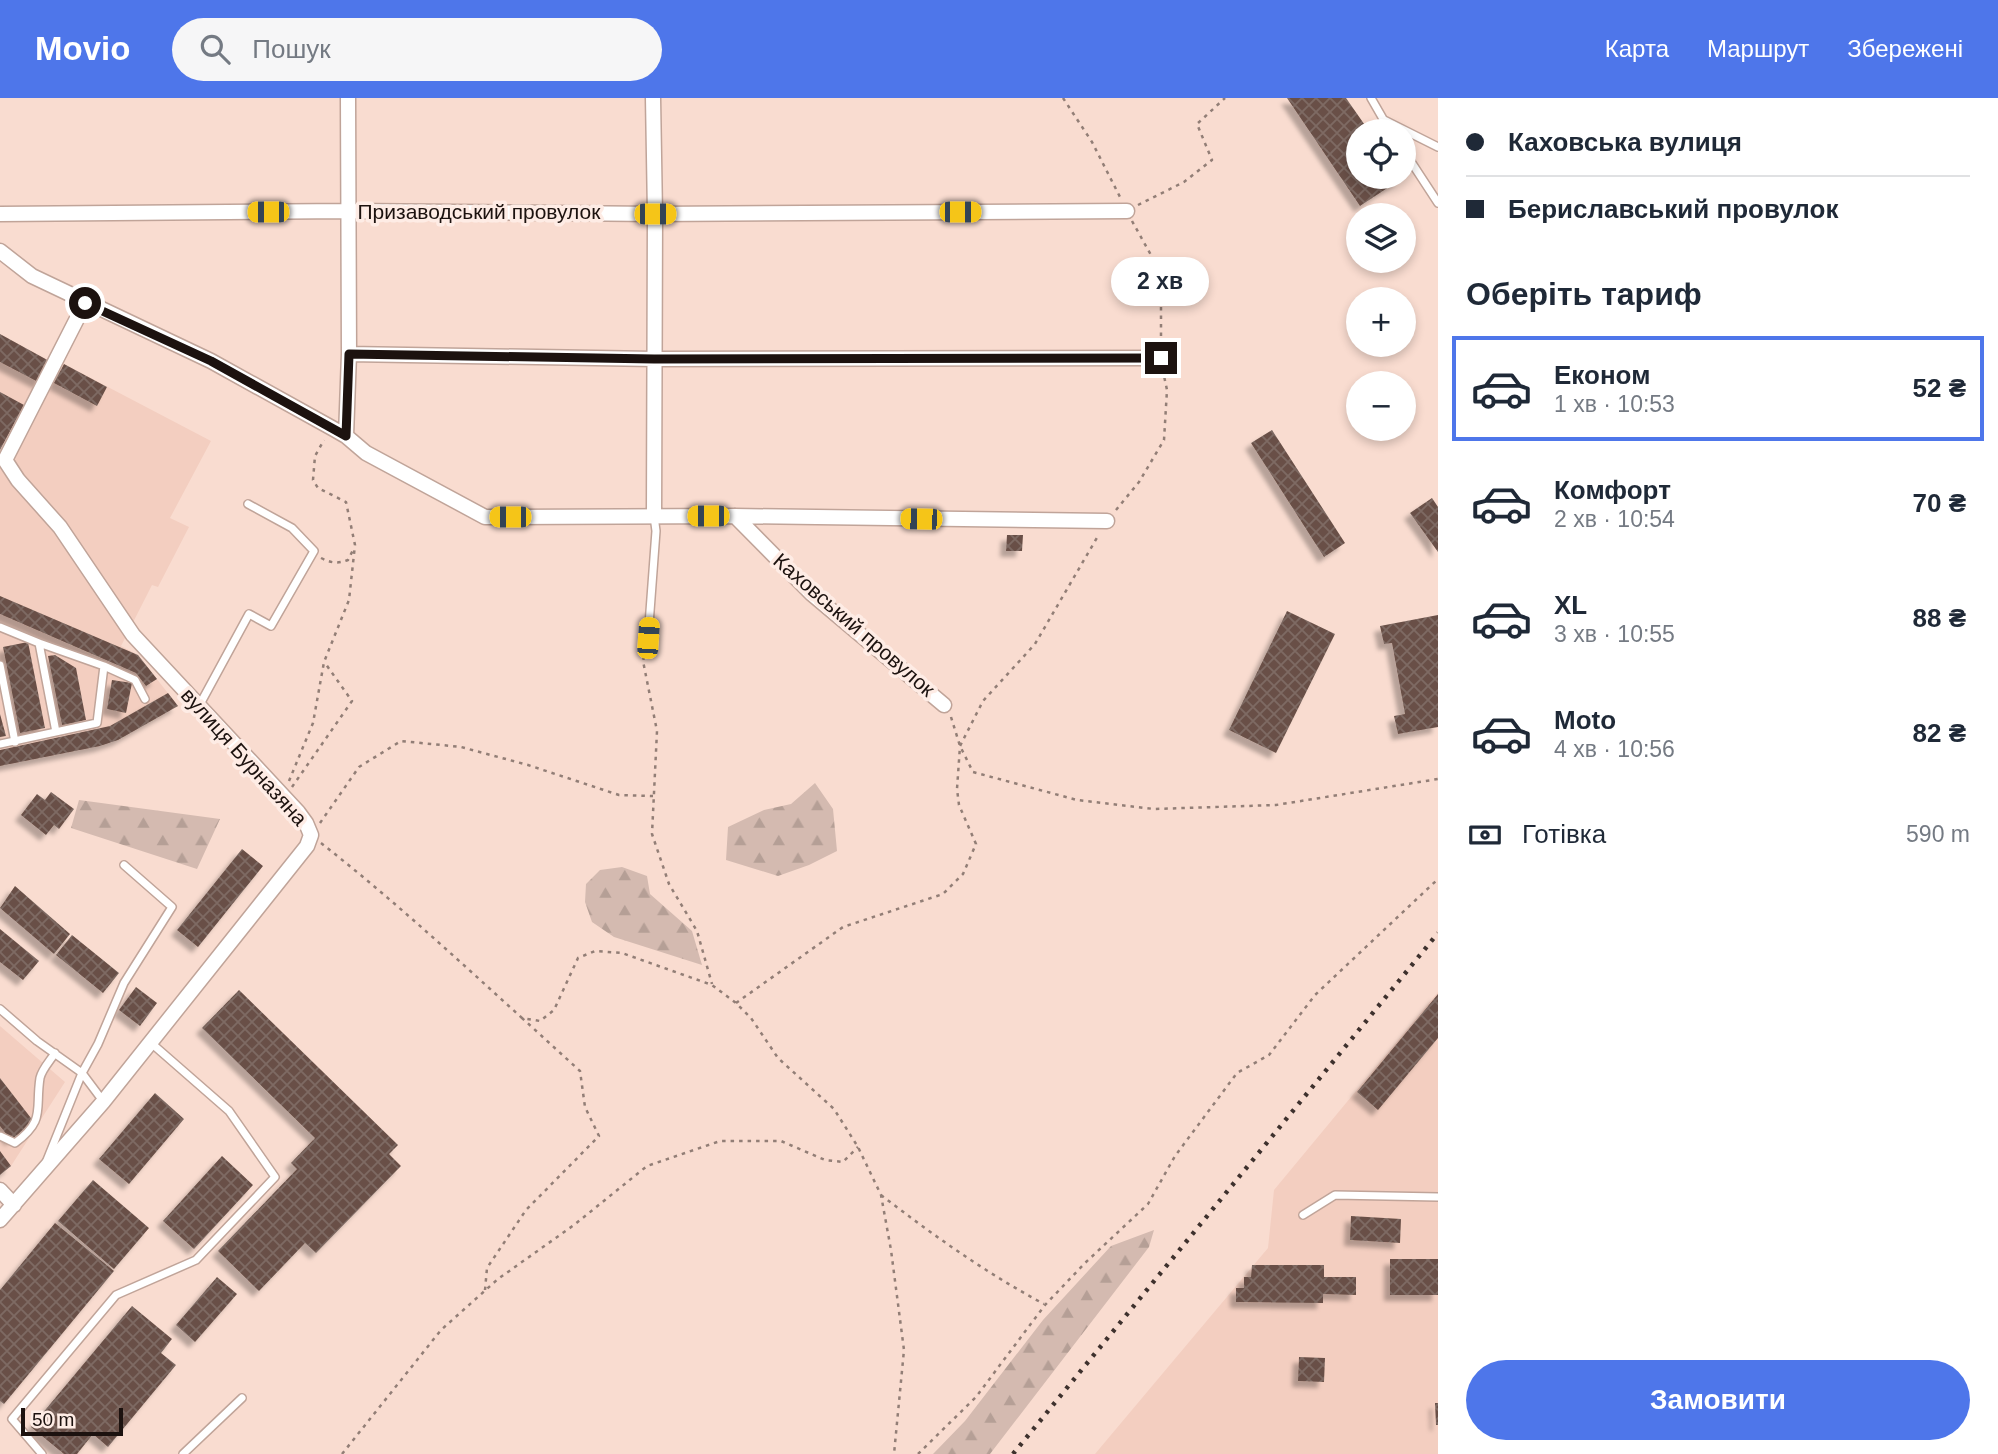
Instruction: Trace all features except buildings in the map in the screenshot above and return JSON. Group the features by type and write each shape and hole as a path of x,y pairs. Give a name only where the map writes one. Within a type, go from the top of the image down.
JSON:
{"street":[{"path":"346,436 349,354 348,98"},
{"path":"653,98 654,516"},
{"name":"Призаводський провулок","path":"0,214 1127,211"},
{"path":"0,251 32,276 211,361 346,436 366,453 485,517 735,516 1107,521"},
{"name":"вулиця Бурназяна","path":"0,1220 103,1102 307,846 311,835 306,823 284,798 133,635 60,527 3,459 85,303"},
{"path":"349,354 654,359 1161,358"},
{"name":"Каховський провулок","path":"735,516 812,594 944,705"},
{"path":"0,1190 14,1205"}],"lane":[{"path":"1371,98 1383,119"},
{"path":"1416,136 1438,147"},
{"path":"1416,169 1438,203"},
{"path":"199,706 249,614 271,626 314,551 292,528 248,504"},
{"path":"648,638 656,531 654,516"},
{"path":"0,627 135,680 145,699"},
{"path":"39,643 56,732"},
{"path":"0,665 15,742"},
{"path":"0,744 97,723 104,666"},
{"path":"41,1174 82,1073 98,1044 124,983 172,907 124,865"},
{"path":"0,1009 37,1041 82,1073 103,1102"},
{"path":"42,1454 12,1419 29,1398 116,1295 196,1261 275,1177 229,1111 150,1042"},
{"path":"0,1136 15,1143 34,1125 38,1116 41,1074 55,1053"},
{"path":"1303,1215 1335,1195 1438,1197"},
{"path":"183,1454 242,1398"}],"path":[{"path":"736,1003 843,927 943,894 963,874 976,844 959,805 957,789 960,746 983,701 1035,643 1107,521 1139,482 1164,440 1167,390 1161,358 1161,273 1092,142 1063,98"},
{"path":"1127,211 1184,182 1212,160 1196,124 1225,98"},
{"path":"284,798 313,723 324,662 349,600 355,545 346,502 318,488 313,480 315,456 332,428"},
{"path":"312,554 339,564 348,560 355,545"},
{"path":"648,638 643,661 657,731 652,834 670,884 696,931 712,985"},
{"path":"284,798 352,701 324,662"},
{"path":"944,705 952,718 960,746 973,772 1077,800 1154,809 1276,805 1438,779"},
{"path":"485,1291 486,1268 526,1210 599,1136 585,1107 580,1071 414,920 311,835 359,767 401,741 461,747 528,765 619,795 653,796"},
{"path":"918,1454 976,1397 1045,1305 1148,1204 1175,1156 1237,1073 1269,1055 1315,995 1438,879"},
{"path":"522,1018 540,1021 554,1010 578,958 595,951 622,953 712,985 751,1018 778,1058 834,1109 858,1147 881,1195 904,1350 894,1454"},
{"path":"342,1454 441,1330 485,1291 647,1167 720,1140 781,1141 825,1160 843,1162 858,1147"},
{"path":"881,1195 935,1236 1045,1305"}],"shaded area":[{"path":"0,334 51,362 64,364 211,441 170,518 189,527 158,587 152,585 121,646 138,655 178,706 100,746 0,766"},
{"path":"1438,992 1438,1454 1095,1454 1268,1248 1274,1190"},
{"path":"0,1026 65,1082 11,1166 0,1174"}],"green space":[{"path":"815,783 833,809 837,851 778,876 726,860 728,827 764,810 791,804"},
{"path":"79,800 220,819 197,869 71,828"},
{"path":"622,867 647,876 650,894 692,931 702,965 614,937 592,922 585,902 586,884 600,870"},
{"path":"1154,1230 1149,1247 990,1454 933,1454 965,1421 1043,1320 1111,1246"}],"railway":[{"path":"1013,1454 1438,933"}],"route":[{"path":"85,303 211,361 346,436 349,354 654,359 1161,358"}]}
